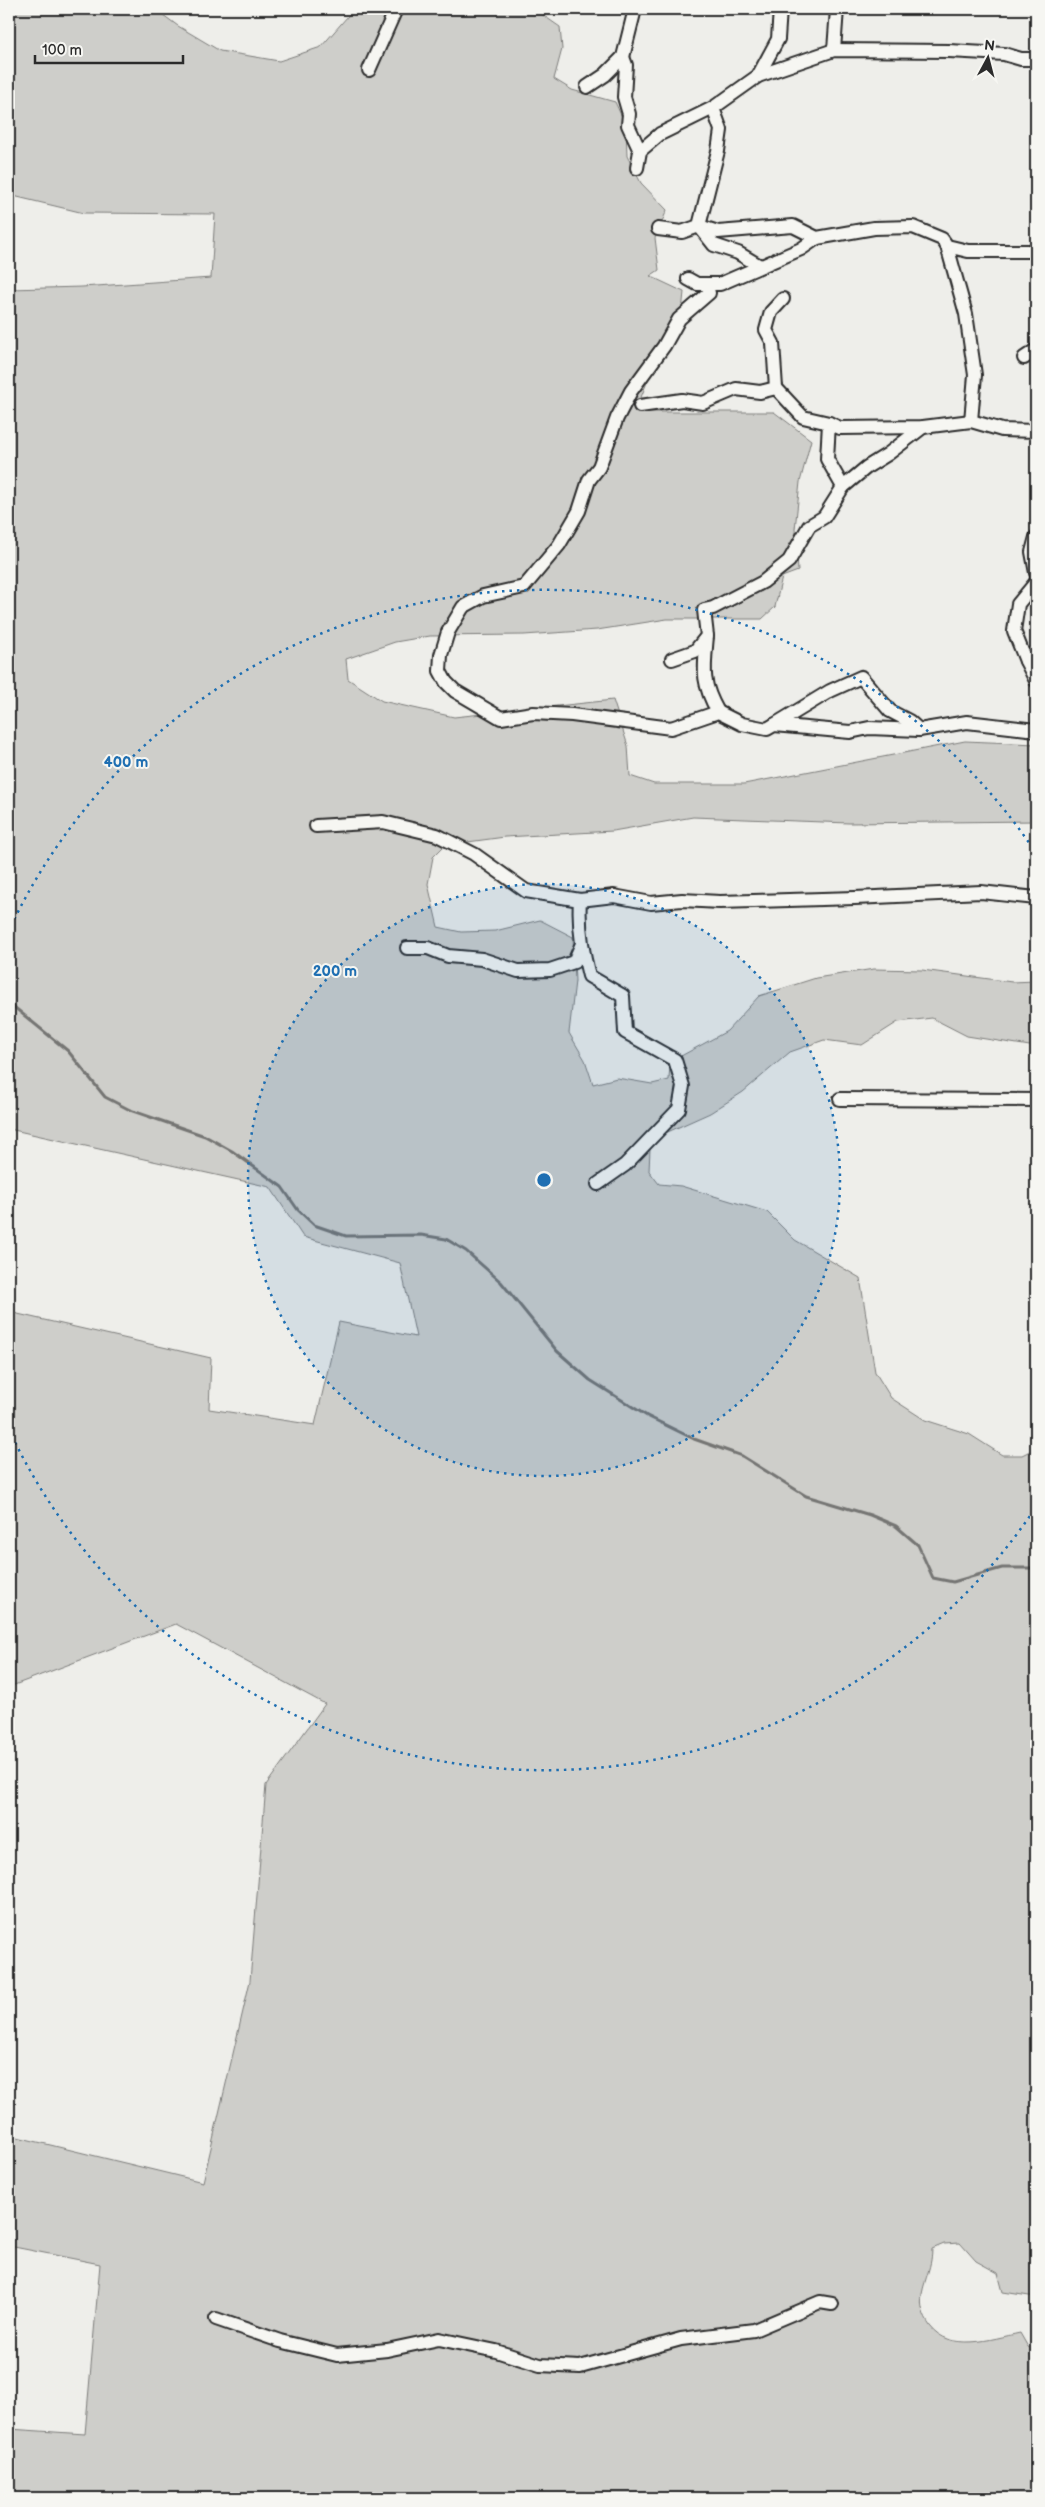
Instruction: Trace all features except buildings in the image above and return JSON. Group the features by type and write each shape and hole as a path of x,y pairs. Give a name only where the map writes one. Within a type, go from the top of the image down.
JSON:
{"street":[{"path":"369,70 396,9"},
{"path":"635,9 624,57 626,65 624,97 629,114 628,125 640,151 637,168"},
{"path":"758,76 778,39 780,9"},
{"path":"834,50 837,9"},
{"path":"640,151 660,134 713,108 758,76 834,50 949,51 1004,54 1021,60 1036,59"},
{"path":"587,87 605,75 624,57"},
{"path":"699,226 718,150 721,130 713,108"},
{"path":"699,226 714,245 738,253 760,266"},
{"path":"658,229 682,232 699,226 718,232 792,226 817,238"},
{"path":"688,279 697,284 720,284 802,249 817,238 874,228 913,228 942,239 947,246 966,314 973,366 971,421"},
{"path":"947,246 968,251 1036,251"},
{"path":"709,293 679,319 664,346 631,391 617,418 599,467 590,480 578,511 559,545 524,587 483,596 463,607 448,632 441,655 440,670 446,682 466,700 501,718 532,713 572,715 671,728 718,712"},
{"path":"782,299 771,312 766,330 774,343 776,388 803,417 829,422 840,428 923,427 971,421 1002,430 1036,430"},
{"path":"1024,358 1036,350"},
{"path":"640,406 682,400 703,403 736,389 760,392 776,388"},
{"path":"829,422 827,458 843,487"},
{"path":"919,730 910,721 890,711 862,677 830,691 767,729 742,724 718,712 707,692 706,685 707,636 704,610 713,608 763,582 789,561 809,526 824,517 843,487 867,467 888,454 923,427"},
{"path":"1036,537 1032,552 1036,574"},
{"path":"1036,582 1018,604 1014,632 1036,681"},
{"path":"672,659 695,650 707,636"},
{"path":"1026,661 1036,652"},
{"path":"774,725 850,732 869,728 919,730 968,722 1036,730"},
{"path":"316,826 383,822 438,835 474,854 526,891 580,900 614,896 651,903 682,900 720,902 982,892 1036,898"},
{"path":"580,900 578,923 581,946 589,976 623,996 625,1032 674,1060 683,1086 679,1109 625,1165 598,1184"},
{"path":"407,948 428,948 448,956 482,959 518,971 550,970 574,962 581,946"},
{"path":"840,1099 1036,1100"},
{"path":"216,2319 280,2341 337,2355 387,2350 439,2339 496,2351 540,2365 580,2367 681,2339 754,2330 820,2302 832,2304"}],"shaded area":[{"path":"9,9 155,9 178,26 220,51 279,61 321,47 354,9 534,9 560,27 562,49 554,79 572,90 615,102 626,126 627,156 641,183 667,210 655,238 659,270 650,276 684,292 681,322 665,357 652,370 635,412 774,412 811,440 800,482 795,529 798,571 782,577 775,607 762,619 667,619 597,630 524,635 430,636 395,642 346,659 348,679 382,701 454,717 613,700 628,746 630,776 654,784 744,784 965,741 1036,744 1036,821 849,823 693,817 613,831 505,837 445,845 433,857 428,884 438,927 461,932 495,931 540,920 573,937 575,981 569,1033 585,1060 593,1084 617,1078 652,1084 669,1080 670,1062 727,1031 759,996 816,978 874,969 922,970 1012,982 1036,981 1036,1047 967,1036 932,1018 898,1022 862,1045 824,1040 790,1052 743,1092 710,1113 661,1135 650,1149 649,1171 659,1184 681,1186 767,1212 795,1240 860,1278 875,1372 891,1398 925,1420 969,1434 1002,1455 1022,1455 1036,1448 1036,2297 1003,2292 998,2273 976,2261 960,2243 944,2244 932,2249 921,2303 924,2315 930,2326 939,2334 949,2339 960,2342 984,2341 1020,2333 1028,2347 1036,2351 1036,2498 9,2498 9,2429 85,2434 100,2264 9,2246 9,2135 203,2182 250,1981 266,1785 325,1704 176,1624 9,1687 9,1312 211,1358 209,1409 315,1425 339,1322 416,1337 400,1263 303,1237 270,1187 9,1129 9,289 82,287 211,278 215,214 84,213 9,195"}],"waterway":[{"path":"9,1003 68,1051 105,1097 130,1110 205,1136 232,1151 282,1187 298,1210 314,1225 346,1236 421,1235 446,1239 466,1251 501,1282 557,1351 590,1380 647,1416 694,1439 742,1456 806,1496 870,1515 896,1526 918,1545 933,1578 953,1582 1002,1568 1036,1568"}]}
